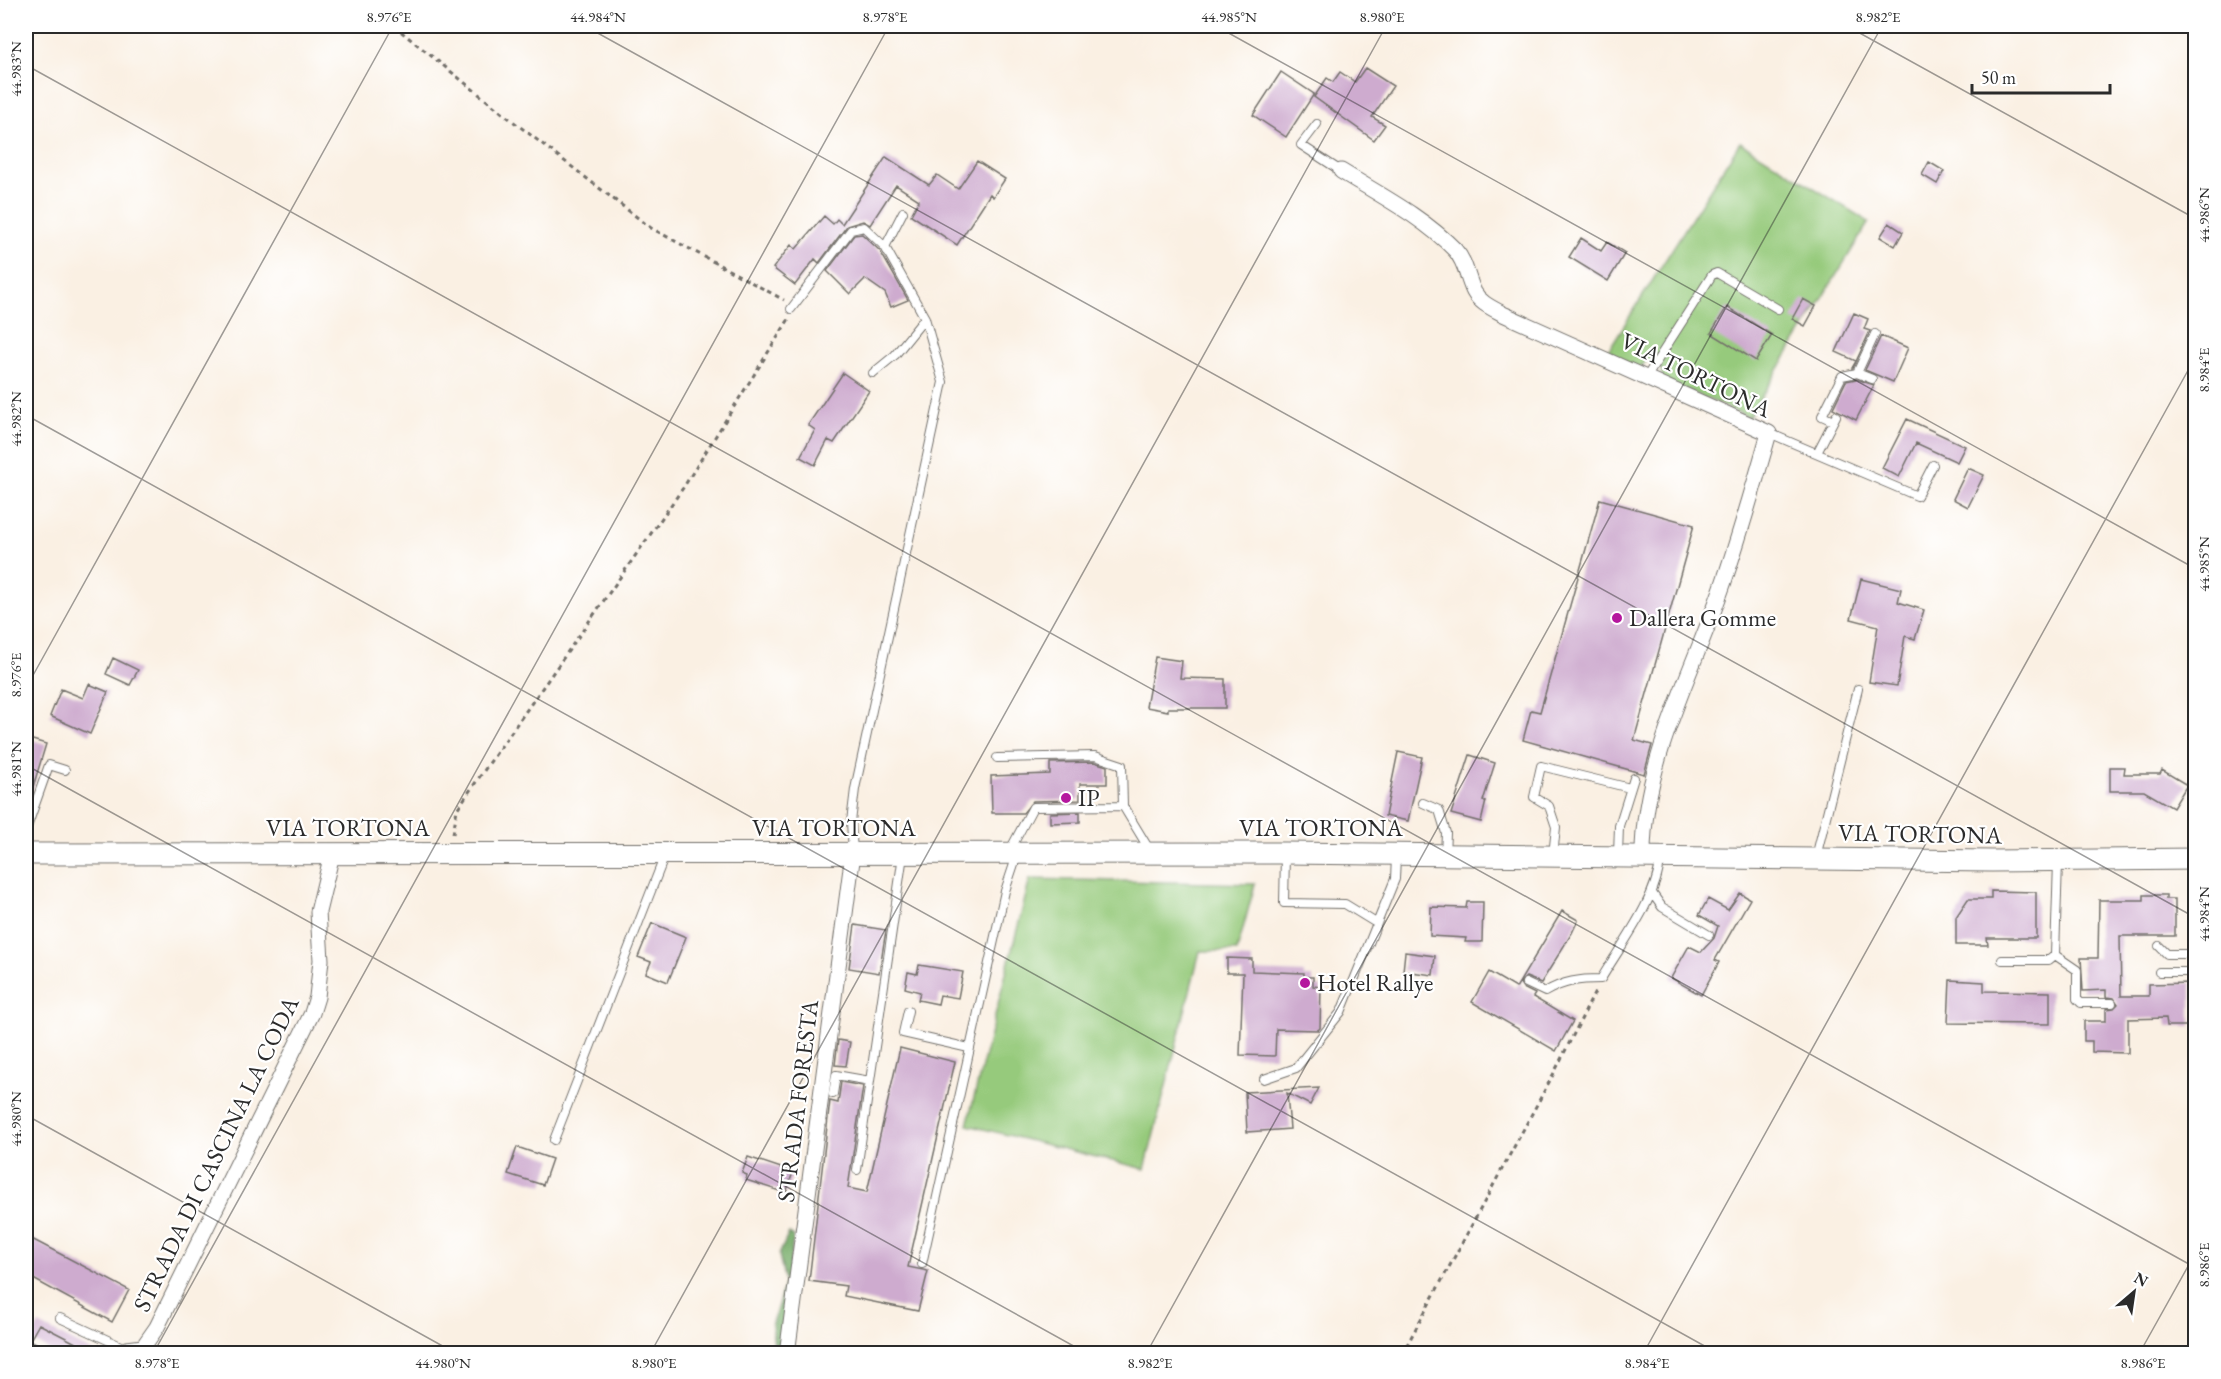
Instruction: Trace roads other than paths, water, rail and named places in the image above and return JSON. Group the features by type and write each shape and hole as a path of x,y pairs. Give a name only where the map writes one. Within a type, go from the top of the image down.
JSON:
{"main road":[{"name":"VIA TORTONA","path":"26,854 1285,853 2058,861 2196,859"}],"street":[{"name":"VIA TORTONA","path":"1341,171 1422,222 1442,238 1457,253 1466,269 1474,293 1483,303 1769,433 1721,589 1673,716 1651,789 1652,857"},
{"name":"STRADA FORESTA","path":"787,1353 853,853"},
{"name":"STRADA DI CASCINA LA CODA","path":"128,1349 143,1347 157,1327 312,1013 317,997 321,960 318,912 332,854"}],"lane":[{"path":"1317,124 1301,145 1341,171"},
{"path":"885,247 903,212"},
{"path":"791,309 851,230 864,227 885,247 925,318 943,382 855,789 851,822 853,853"},
{"path":"1646,378 1712,275 1717,273 1778,309"},
{"path":"873,373 895,355 925,318"},
{"path":"1857,373 1875,334"},
{"path":"1817,453 1835,418 1822,416 1842,376 1857,373 1872,379"},
{"path":"1769,433 1917,496 1933,465"},
{"path":"1816,859 1858,689"},
{"path":"997,758 1095,756 1122,765 1122,806 1152,853"},
{"path":"26,830 49,765 65,770"},
{"path":"1553,856 1556,827 1549,806 1534,797 1541,766 1630,788"},
{"path":"1618,857 1619,826 1634,777"},
{"path":"1424,803 1439,810 1446,833 1445,855"},
{"path":"922,1264 1013,853 1034,807 1122,806"},
{"path":"857,1170 903,853"},
{"path":"1285,853 1284,903 1345,904 1376,923"},
{"path":"555,1140 666,854"},
{"path":"1264,1079 1296,1068 1341,1012 1395,879 1396,854"},
{"path":"1526,983 1545,992 1561,983 1580,979 1601,979 1652,892 1659,872 1652,857"},
{"path":"2002,960 2049,960 2055,955 2058,861"},
{"path":"1652,892 1662,907 1709,935"},
{"path":"2159,946 2167,954 2196,954"},
{"path":"2055,955 2077,970 2077,999 2081,1003 2112,1003"},
{"path":"2159,972 2196,972"},
{"path":"908,1011 903,1033 969,1048"},
{"path":"833,1094 836,1075 870,1081"},
{"path":"60,1318 128,1349"}],"place":[{"name":"Dallera Gomme","path":"1617,618"},
{"name":"IP","path":"1066,798"},
{"name":"Hotel Rallye","path":"1305,983"}]}
